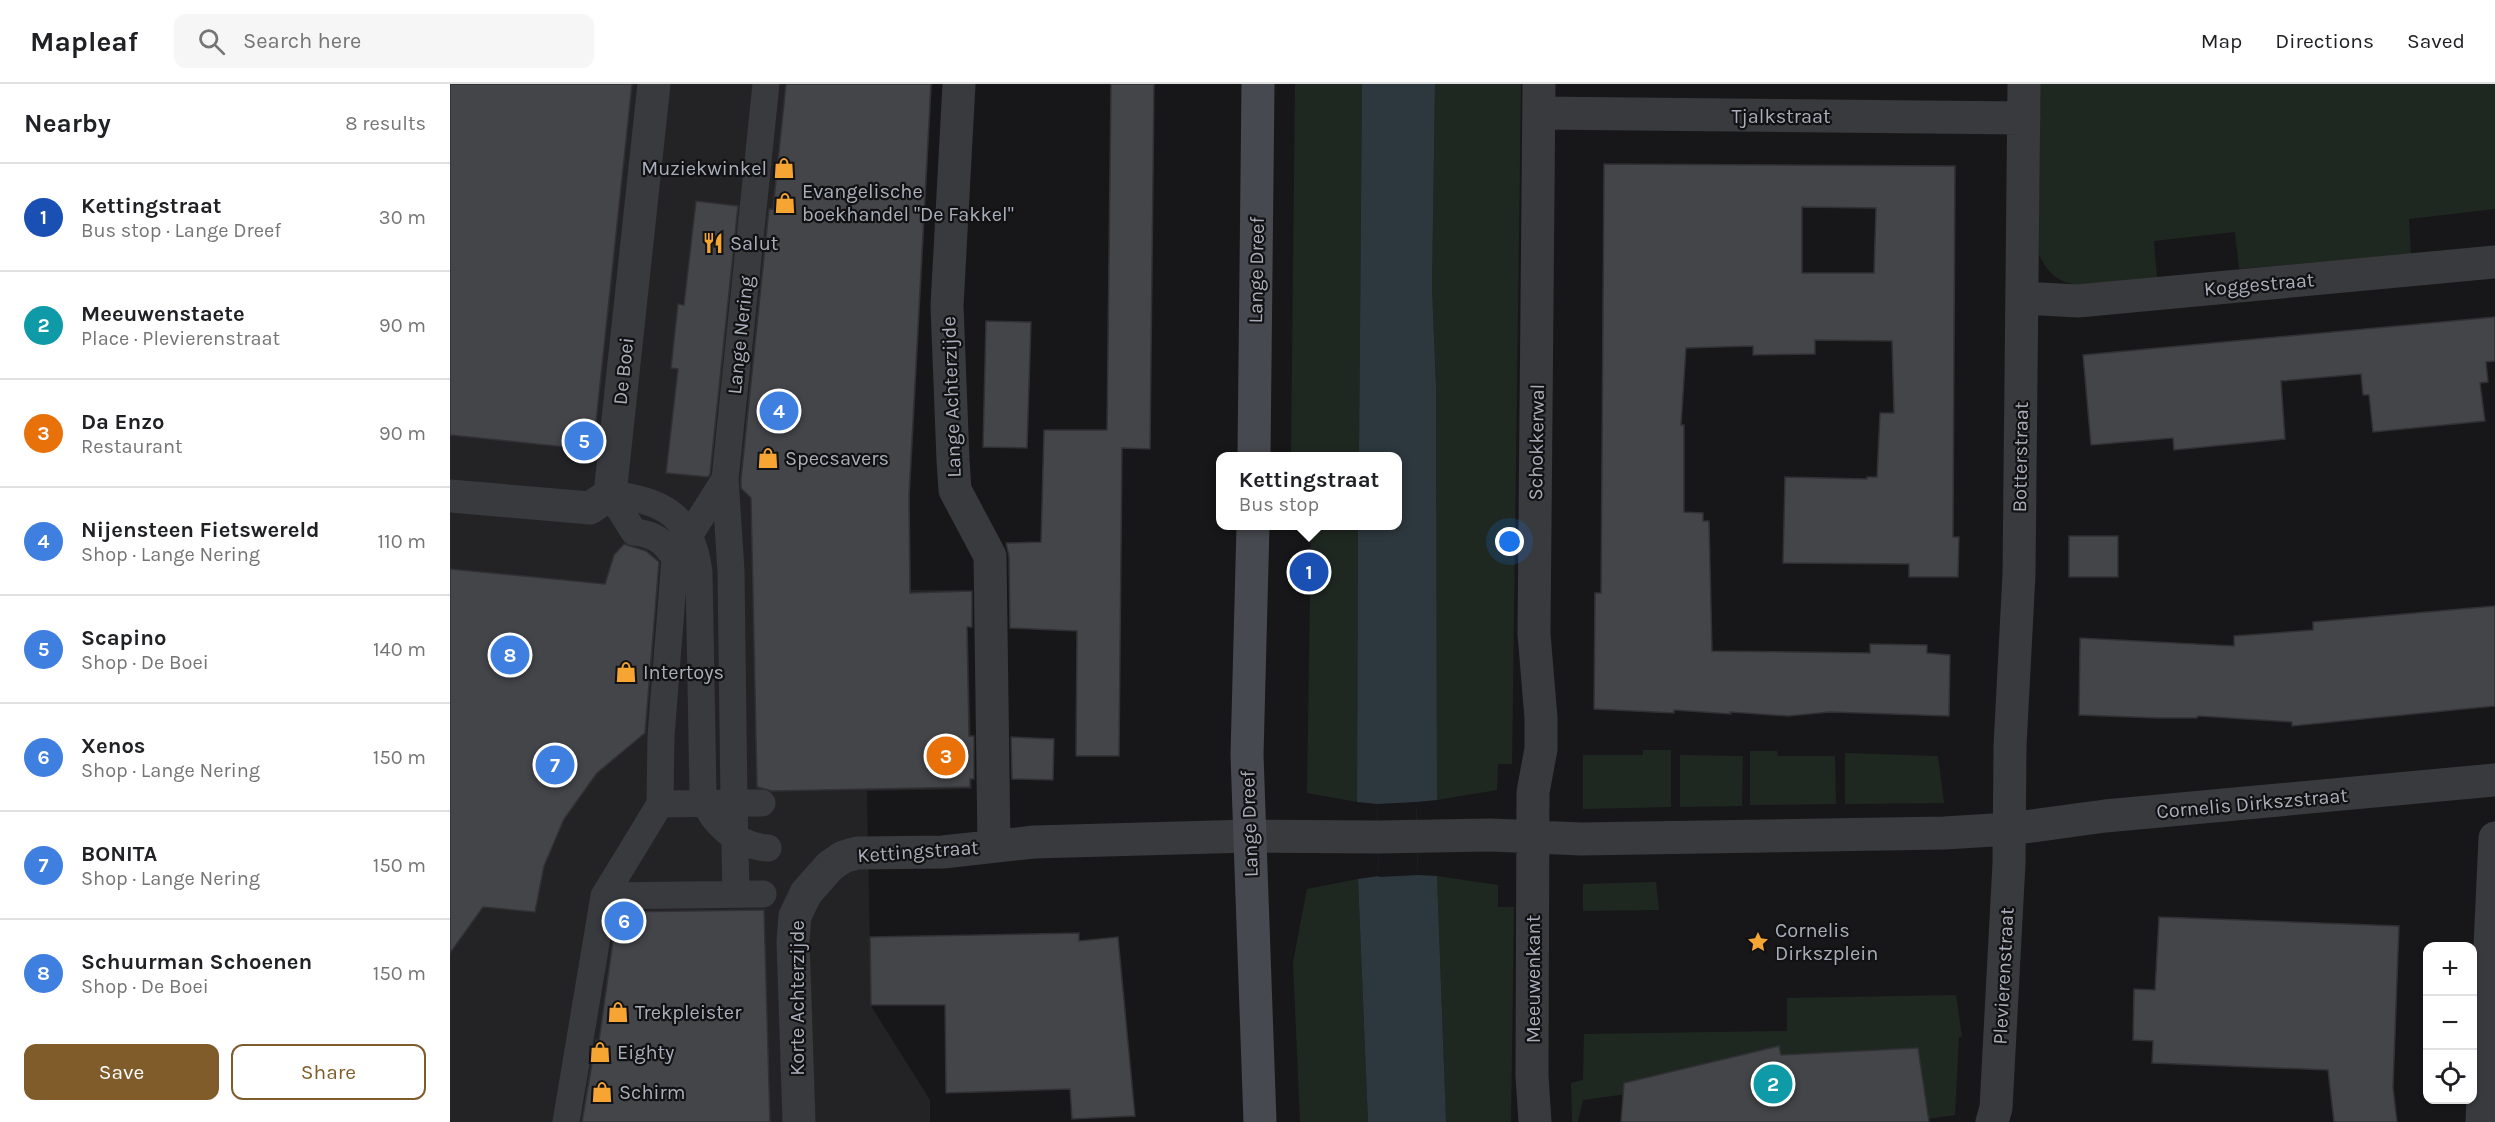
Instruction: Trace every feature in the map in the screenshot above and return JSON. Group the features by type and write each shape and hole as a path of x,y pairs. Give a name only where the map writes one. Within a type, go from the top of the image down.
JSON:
{"main road":[{"name":"Lange Dreef","path":"1254,452 1258,84"},
{"name":"Lange Dreef","path":"1253,530 1247,755 1260,1122"}],"street":[{"name":"De Boei","path":"610,494 654,84"},
{"name":"Lange Nering","path":"603,896 749,894 752,844 750,803 725,479 766,84"},
{"name":"Lange Achterzijde","path":"959,84 947,306 954,470 955,490 990,556 994,845"},
{"name":"Botterstraat","path":"2010,829 2010,736 2019,574 2024,84"},
{"name":"Tjalkstraat","path":"1539,99 2024,118"},
{"name":"Schokkerwal","path":"1533,836 1533,792 1541,749 1541,718 1534,633 1539,99"},
{"name":"Koggestraat","path":"2023,298 2078,301 2495,262"},
{"name":"Lange Nering","path":"660,804 661,736 675,558 725,479"},
{"path":"450,496 590,508 610,494 644,499 661,507 678,520 690,536 697,556 699,572 702,786 705,804 715,819 752,844"},
{"path":"610,494 634,532 649,534 660,540 675,558"},
{"name":"Cornelis Dirkszstraat","path":"2010,829 2105,816 2495,780"},
{"path":"566,1122 603,896 660,804 750,803"},
{"path":"1533,836 1575,839 1674,838 1944,833 2010,829"},
{"name":"Plevierenstraat","path":"1992,1122 1997,1097 2010,829"},
{"name":"Kettingstraat","path":"816,880 843,857 857,853 943,852 1034,842 1250,836 1533,836"},
{"name":"Meeuwenkant","path":"1533,836 1532,1077 1535,1122"},
{"path":"2482,1122 2495,838"},
{"name":"Korte Achterzijde","path":"799,1122 794,926 798,908 816,880"}],"shaded area":[{"path":"450,84 932,84 910,498 911,590 967,590 972,789 867,791 871,1006 930,1100 930,1122 450,1122"},
{"path":"1295,84 1362,84 1359,452 1291,452"},
{"path":"1362,84 1435,84 1432,287 1436,386 1437,800 1416,802 1418,875 1437,876 1446,1122 1368,1122 1358,879 1379,876 1377,804 1357,802 1358,530 1402,530 1402,452 1359,452"},
{"path":"1435,84 1521,84 1512,764 1498,764 1497,790 1437,800 1436,386 1432,287"},
{"path":"2040,84 2495,84 2495,209 2409,219 2411,254 2239,269 2235,232 2154,241 2157,278 2071,284 2054,276 2039,255"},
{"path":"1311,530 1358,530 1357,802 1307,793"},
{"path":"1643,750 1671,750 1671,807 1583,809 1583,755 1643,755"},
{"path":"1750,751 1777,751 1778,756 1835,756 1836,804 1750,805"},
{"path":"1845,753 1938,756 1944,803 1845,804"},
{"path":"1680,755 1743,756 1742,806 1680,807"},
{"path":"1437,876 1498,885 1498,907 1514,907 1511,1122 1446,1122"},
{"path":"1358,879 1368,1122 1300,1122 1293,962 1307,889"},
{"path":"1656,882 1659,910 1583,911 1583,884"},
{"path":"1956,995 1962,1037 1959,1037 1955,1115 1928,1119 1917,1048 1774,1056 1624,1083 1627,1094 1583,1100 1578,1122 1572,1122 1571,1083 1583,1080 1584,1034 1787,1031 1787,998"}],"pier":[{"path":"1416,802 1418,875 1379,877 1377,804"}],"building":[{"path":"450,84 632,84 593,450 450,435"},
{"path":"786,84 931,84 909,495 910,593 972,591 972,627 967,627 969,736 974,736 974,779 970,779 970,787 772,791 757,787 751,498 741,488 741,479 769,209 773,209"},
{"path":"1111,84 1154,84 1150,449 1122,448 1119,756 1076,756 1077,631 1010,628 1009,556 1006,543 1041,542 1044,430 1107,430"},
{"path":"1604,164 1955,166 1953,537 1959,537 1958,577 1909,577 1909,564 1783,563 1785,477 1867,479 1867,477 1877,477 1880,413 1894,413 1892,341 1815,340 1815,354 1753,355 1753,346 1686,348 1681,425 1684,425 1684,512 1703,513 1703,521 1709,521 1712,651 1870,653 1870,644 1927,645 1927,653 1950,655 1949,716 1830,712 1788,716 1730,712 1731,714 1674,710 1674,713 1594,709 1595,593 1601,593","holes":["1802,207 1876,208 1874,273 1802,273"]},
{"path":"696,201 738,206 708,477 666,473 678,369 671,368 678,304 684,305"},
{"path":"2495,317 2495,361 2486,362 2488,382 2480,383 2485,421 2373,432 2369,395 2363,395 2361,374 2281,381 2285,439 2174,450 2173,438 2091,445 2083,355"},
{"path":"986,321 1031,322 1027,448 983,447"},
{"path":"2069,536 2118,536 2118,577 2069,577"},
{"path":"624,544 646,551 659,562 645,733 597,773 564,819 544,866 535,912 483,907 450,953 450,569 605,584 614,555"},
{"path":"2495,606 2495,706 2292,726 2292,722 2198,716 2197,718 2158,718 2079,715 2080,638 2234,646 2234,636 2313,630 2313,622"},
{"path":"1011,737 1054,739 1053,780 1012,779"},
{"path":"764,910 770,1122 582,1122 596,1040 599,1041 617,912"},
{"path":"2159,917 2399,926 2393,1087 2397,1122 2334,1122 2328,1070 2152,1063 2153,1041 2133,1040 2134,989 2155,990"},
{"path":"1079,933 1079,941 1118,937 1135,1116 1072,1119 1070,1089 946,1093 945,1005 871,1005 870,937"},
{"path":"1779,1046 1781,1055 1918,1048 1929,1122 1621,1122 1624,1083"}],"place":[{"name":"Muziekwinkel","path":"784,168"},
{"name":"Evangelische boekhandel \"De Fakkel\"","path":"785,203"},
{"name":"Salut","path":"713,243"},
{"name":"Nijensteen Fietswereld","path":"779,411"},
{"name":"Scapino","path":"584,441"},
{"name":"Specsavers","path":"768,458"},
{"name":"Kettingstraat","path":"1309,572"},
{"name":"Schuurman Schoenen","path":"510,655"},
{"name":"Intertoys","path":"626,672"},
{"name":"Da Enzo","path":"946,756"},
{"name":"BONITA","path":"555,765"},
{"name":"Xenos","path":"624,921"},
{"name":"Cornelis Dirkszplein","path":"1758,942"},
{"name":"Trekpleister","path":"618,1012"},
{"name":"Eighty","path":"600,1052"},
{"name":"Meeuwenstaete","path":"1773,1084"},
{"name":"Schirm","path":"602,1092"}]}
